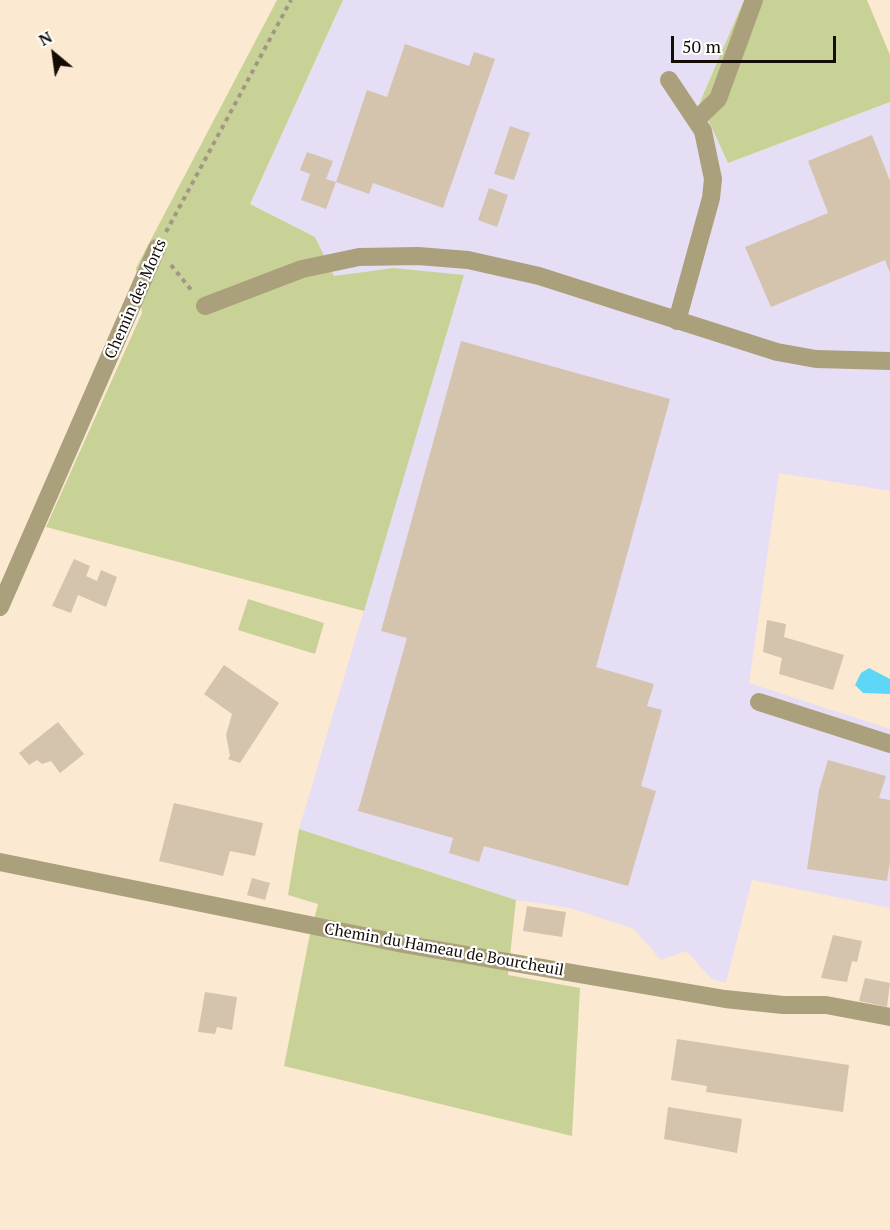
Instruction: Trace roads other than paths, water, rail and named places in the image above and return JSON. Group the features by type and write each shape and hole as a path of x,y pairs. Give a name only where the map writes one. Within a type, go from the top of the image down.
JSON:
{"street":[{"path":"696,120 718,99 754,0"},
{"path":"669,80 703,131 713,179 711,198 676,321"},
{"name":"Chemin des Morts","path":"0,607 157,248"},
{"path":"205,306 302,269 359,257 418,256 468,260 538,276 777,352 861,362 890,361"},
{"path":"759,702 890,744"},
{"name":"Chemin du Hameau de Bourcheuil","path":"0,862 447,951 724,999 783,1005 826,1005 890,1017"}],"water":[{"path":"869,668 890,679 890,694 863,693 855,685 861,673"}]}
